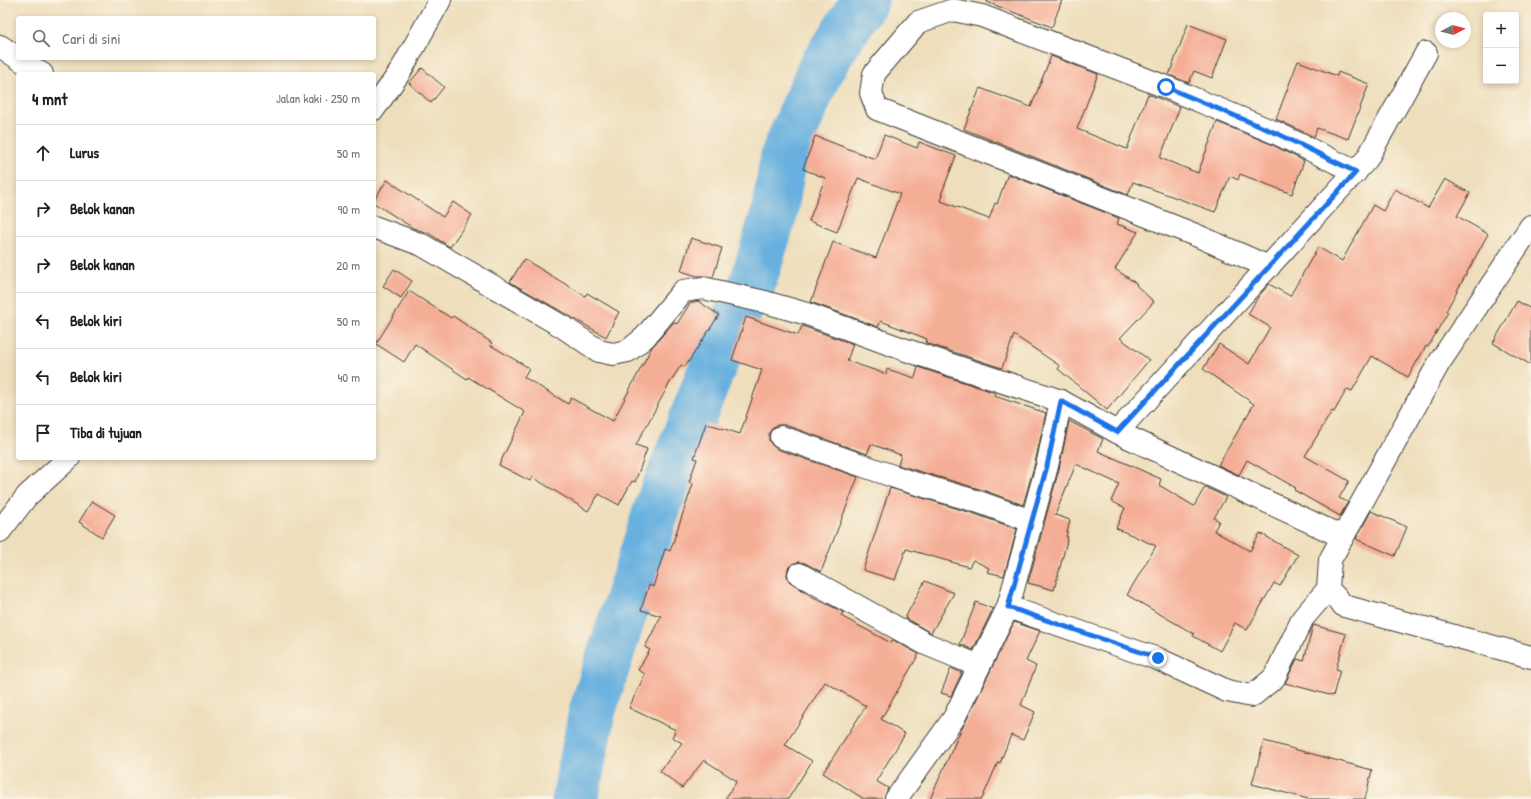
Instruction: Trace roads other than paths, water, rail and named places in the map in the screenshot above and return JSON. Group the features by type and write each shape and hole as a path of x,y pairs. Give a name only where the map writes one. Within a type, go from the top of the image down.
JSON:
{"street":[{"path":"376,106 400,72 440,0"},
{"path":"1269,267 1198,236 877,109 871,93 874,74 918,22 953,10 982,16 1166,87 1276,133 1356,172"},
{"path":"0,46 16,57"},
{"path":"1117,432 1367,159 1426,53"},
{"path":"21,60 39,72"},
{"path":"1008,607 1158,658 1227,691 1252,696 1274,678 1303,618 1328,588 1330,560 1439,363 1531,226"},
{"path":"376,228 422,245 563,327 599,351 613,354 628,351 644,337 683,291 703,288 765,302 807,314 903,349 1061,401 1117,432 1343,537"},
{"path":"896,799 954,718 1008,607 1047,466 1061,401"},
{"path":"781,437 904,480 979,502 1031,522"},
{"path":"0,531 27,496 67,460"},
{"path":"799,574 926,644 979,666"},
{"path":"1328,588 1344,606 1531,656"}],"waterway":[{"path":"575,799 592,712 659,503 717,356 753,282 774,214 784,155 821,68 865,0"}]}
